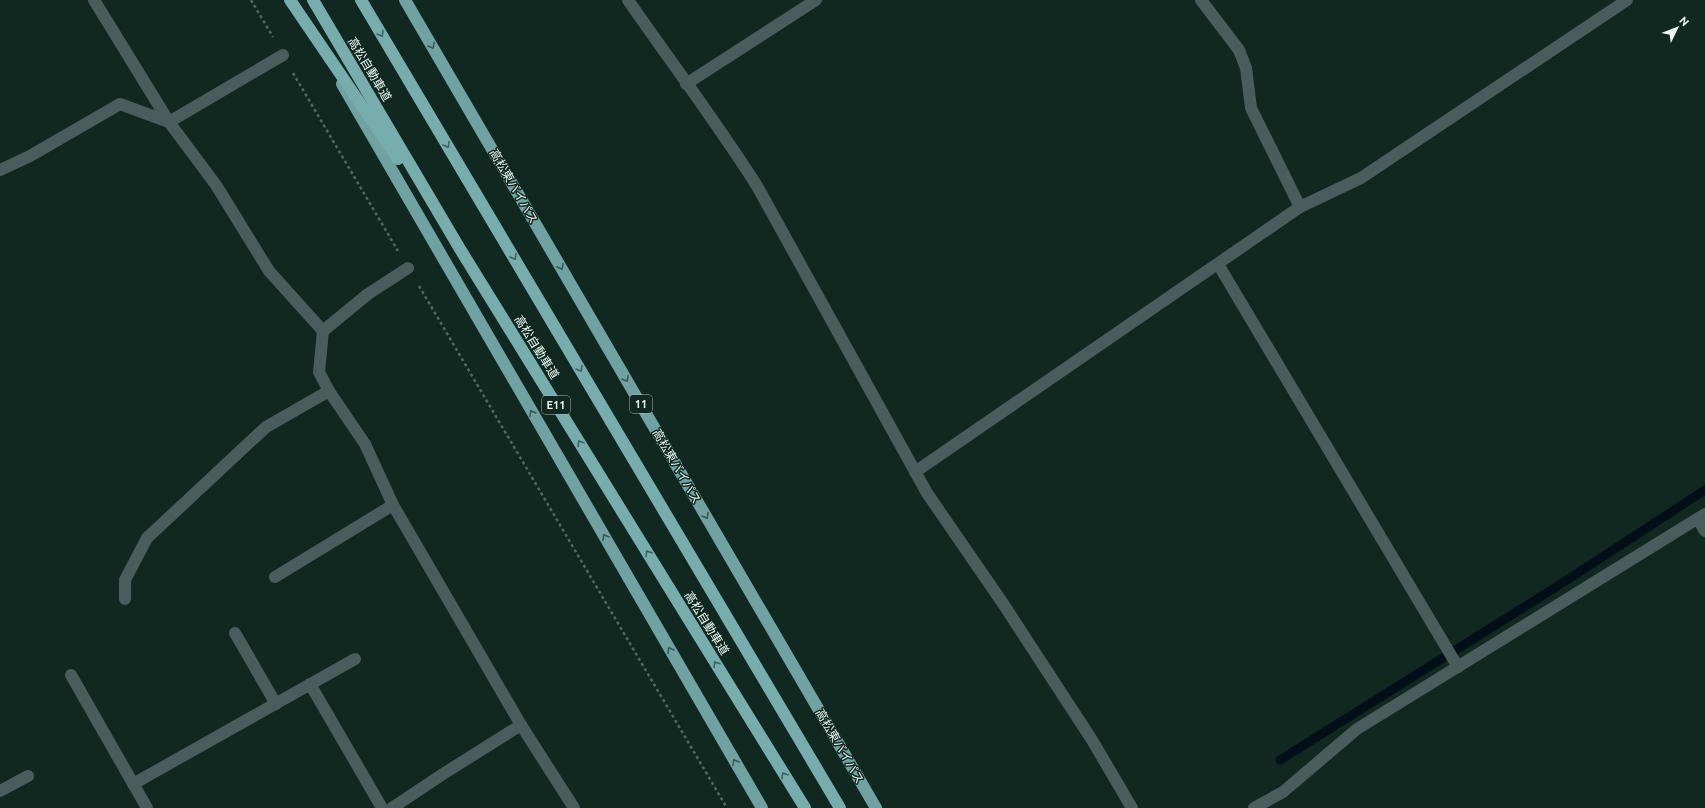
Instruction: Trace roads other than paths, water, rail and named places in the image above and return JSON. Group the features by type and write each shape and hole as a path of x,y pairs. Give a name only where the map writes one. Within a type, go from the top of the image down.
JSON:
{"highway":[{"path":"291,0 460,249"},
{"path":"291,0 762,808"},
{"name":"高松自動車道","path":"313,0 460,249 805,808"},
{"name":"高松自動車道","path":"361,0 840,808"},
{"name":"高松東バイパス","path":"406,0 876,808"}],"street":[{"path":"94,0 169,122 216,186 269,271 323,331"},
{"path":"628,0 686,84 726,137 757,186 914,472 1092,740 1132,808"},
{"path":"686,84 816,0"},
{"path":"1201,0 1239,50 1246,68 1251,108 1300,207"},
{"path":"914,472 1300,207 1361,178 1627,0"},
{"path":"169,122 283,55"},
{"path":"0,170 30,156 120,104 169,122"},
{"path":"1218,264 1458,667"},
{"path":"408,268 368,294 323,331 319,372 329,391 365,444 393,505 521,726 574,808"},
{"path":"125,599 126,580 147,538 266,427 329,391"},
{"path":"275,577 393,505"},
{"path":"1254,808 1283,792 1357,729 1702,517 1705,531"},
{"path":"234,633 276,704"},
{"path":"133,784 355,659"},
{"path":"71,675 147,808"},
{"path":"310,684 382,808"},
{"path":"392,808 443,774 521,726"},
{"path":"0,791 28,776"}],"waterway":[{"path":"1280,760 1564,582 1705,490"}]}
